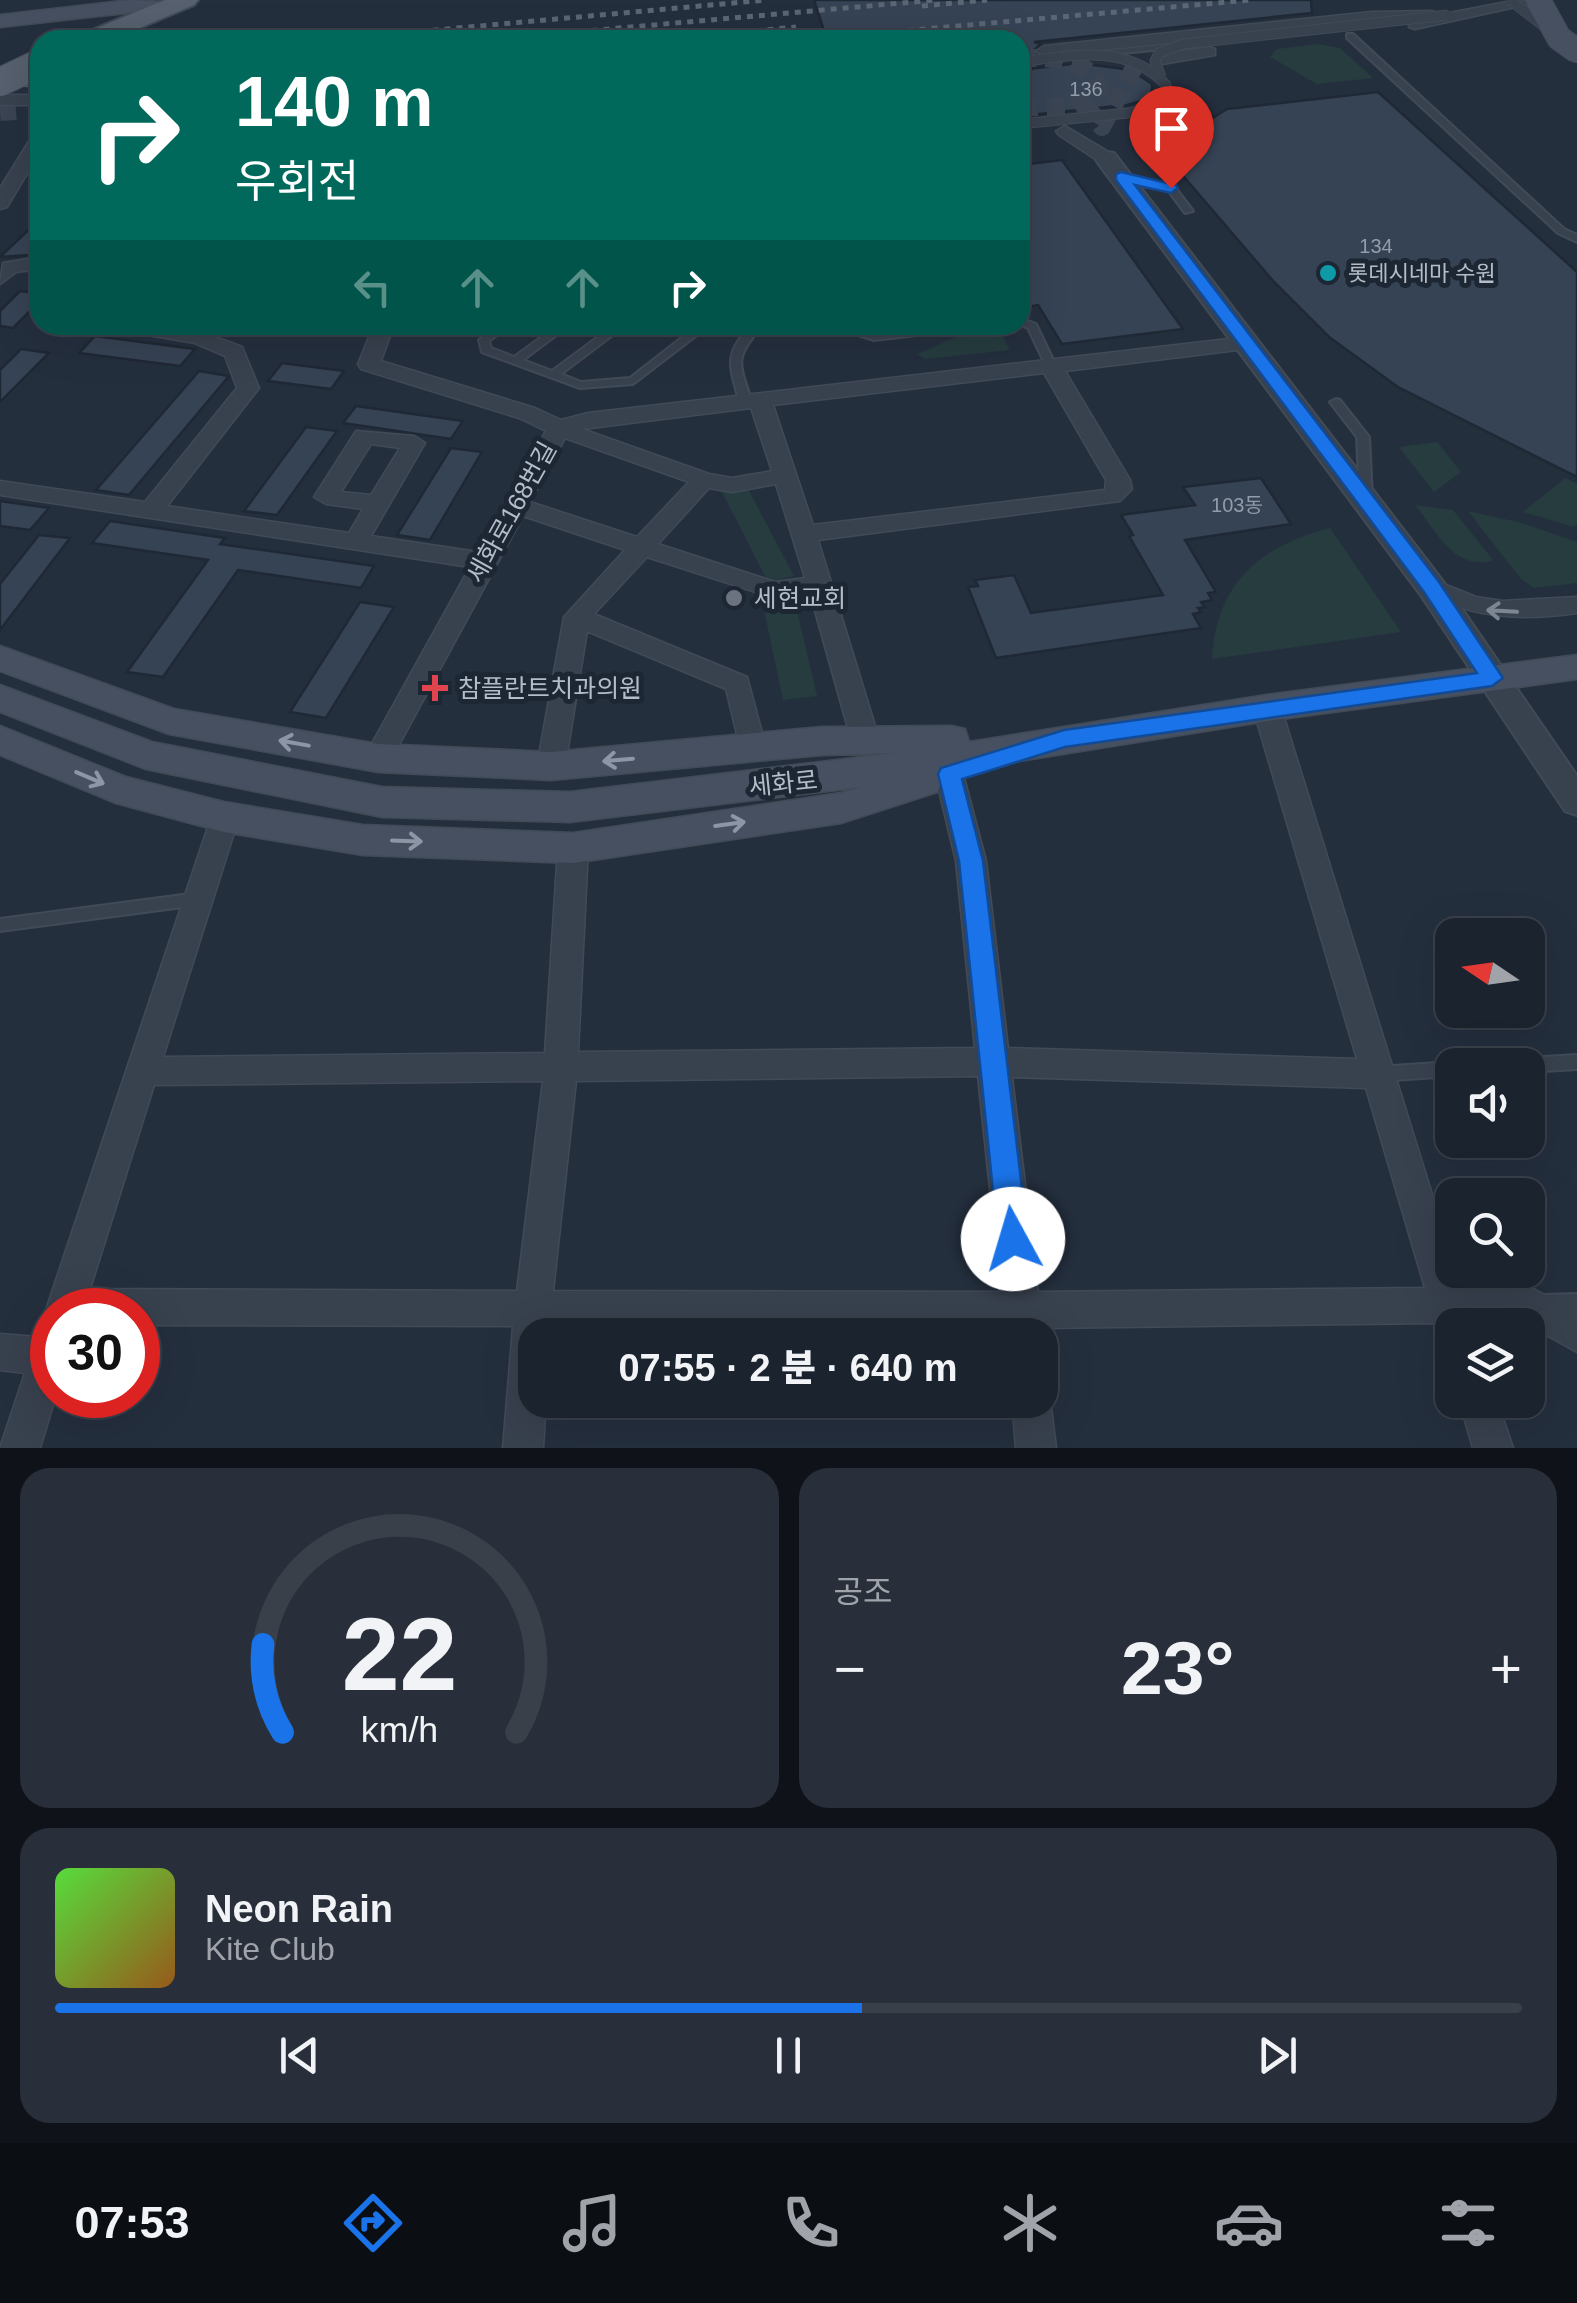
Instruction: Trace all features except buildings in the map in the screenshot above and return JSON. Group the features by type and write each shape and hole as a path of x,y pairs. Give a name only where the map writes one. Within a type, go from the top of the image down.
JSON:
{"main road":[{"path":"0,13 104,0"},
{"path":"0,21 186,0"},
{"path":"1529,1 1577,18"},
{"path":"1529,1 1572,39"},
{"path":"105,30 149,5"},
{"path":"85,30 149,5"},
{"path":"0,36 30,40"},
{"path":"0,71 30,55"},
{"path":"0,82 30,68"},
{"path":"0,658 168,721 378,758 551,766 865,740 1064,738"},
{"name":"세화로","path":"0,698 146,756 382,802 570,807 842,776 1064,738 1576,665"},
{"path":"0,740 116,789 224,818 363,840 573,848 841,808 1064,738"}],"street":[{"path":"1161,68 1375,33 1529,1"},
{"path":"1044,50 1359,18 1448,16"},
{"path":"1359,18 1382,24 1375,33"},
{"path":"5,110 30,103"},
{"path":"5,110 30,112"},
{"path":"1102,127 1114,167"},
{"path":"1065,131 1114,167 1431,587 1577,802"},
{"path":"0,203 30,154"},
{"path":"0,278 10,268 30,265"},
{"path":"152,509 248,388 234,352 190,335"},
{"name":"세화로168번길","path":"378,758 558,428 527,414 368,364 380,335"},
{"path":"558,428 588,420 1246,343"},
{"path":"805,534 1112,496 1120,488 1118,480 1052,366"},
{"path":"754,402 805,534 865,740"},
{"path":"558,428 704,480 732,486 784,476"},
{"path":"551,766 577,617 704,480"},
{"path":"0,488 483,560"},
{"path":"355,543 376,504"},
{"path":"514,505 774,590 820,584"},
{"path":"1431,587 1462,603 1494,612 1577,605"},
{"path":"577,617 738,684 752,748"},
{"path":"1268,708 1450,1308"},
{"path":"949,774 971,861 1022,1318"},
{"path":"73,1288 224,818"},
{"path":"523,1448 533,1308 561,1066 573,848"},
{"path":"144,1071 993,1062 1378,1074"},
{"path":"1503,1308 1528,1304 1577,1334"},
{"path":"160,1308 533,1308 882,1318"},
{"path":"1058,1321 1435,1316"},
{"path":"0,1352 30,1353"},
{"path":"20,1448 30,1417"},
{"path":"1033,1418 1036,1448"},
{"path":"1484,1418 1493,1448"}],"lane":[{"path":"1030,61 1448,16"},
{"path":"1350,36 1548,219 1577,239"},
{"path":"1030,123 1146,109 1165,94 1161,68 1155,61 1159,54 1183,44"},
{"path":"1081,56 1161,68"},
{"path":"1114,167 1171,188 1188,211"},
{"path":"1030,325 1052,366"},
{"path":"491,335 484,340 486,350 580,385 633,381 691,335"},
{"path":"515,361 551,335"},
{"path":"553,375 607,335"},
{"path":"747,335 738,343 734,357 754,402"},
{"path":"1336,402 1362,438 1367,502"},
{"path":"0,925 199,899"},
{"path":"1545,1064 1577,1062"},
{"path":"1378,1074 1435,1071"},
{"path":"1528,1304 1577,1304"}],"green space":[{"path":"1318,44 1340,48 1373,78 1317,84 1270,57 1277,49"},
{"path":"1001,335 1010,350 925,359 917,354 958,336"},
{"path":"1437,442 1461,472 1434,492 1399,447"},
{"path":"1565,478 1577,484 1574,527 1523,512"},
{"path":"747,487 794,576 768,582 722,492"},
{"path":"1415,505 1453,510 1493,560 1480,562 1457,555"},
{"path":"1468,511 1522,523 1577,542 1577,583 1534,588 1521,579"},
{"path":"1330,528 1401,632 1212,659 1222,609 1246,572 1283,545"},
{"path":"795,602 817,696 783,700 763,605"}],"tunnel":[{"path":"1030,58 1080,66 1095,79 1100,90 1074,107 1030,107"},
{"path":"1084,103 1102,127 1135,66"},
{"path":"0,112 16,111"}],"railway":[{"path":"435,30 766,0"},
{"path":"597,30 936,0"},
{"path":"922,6 987,0"},
{"path":"913,30 1251,0"},
{"path":"765,30 796,27"},
{"path":"0,69 30,67"},
{"path":"0,86 30,84"}],"place":[{"name":"롯데시네마 수원","path":"1328,273"},
{"name":"세현교회","path":"734,598"},
{"name":"참플란트치과의원","path":"435,688"}],"route":[{"path":"1013,1239 971,861 949,774 1064,738 1492,678 1431,587 1121,177 1171,188"}]}
